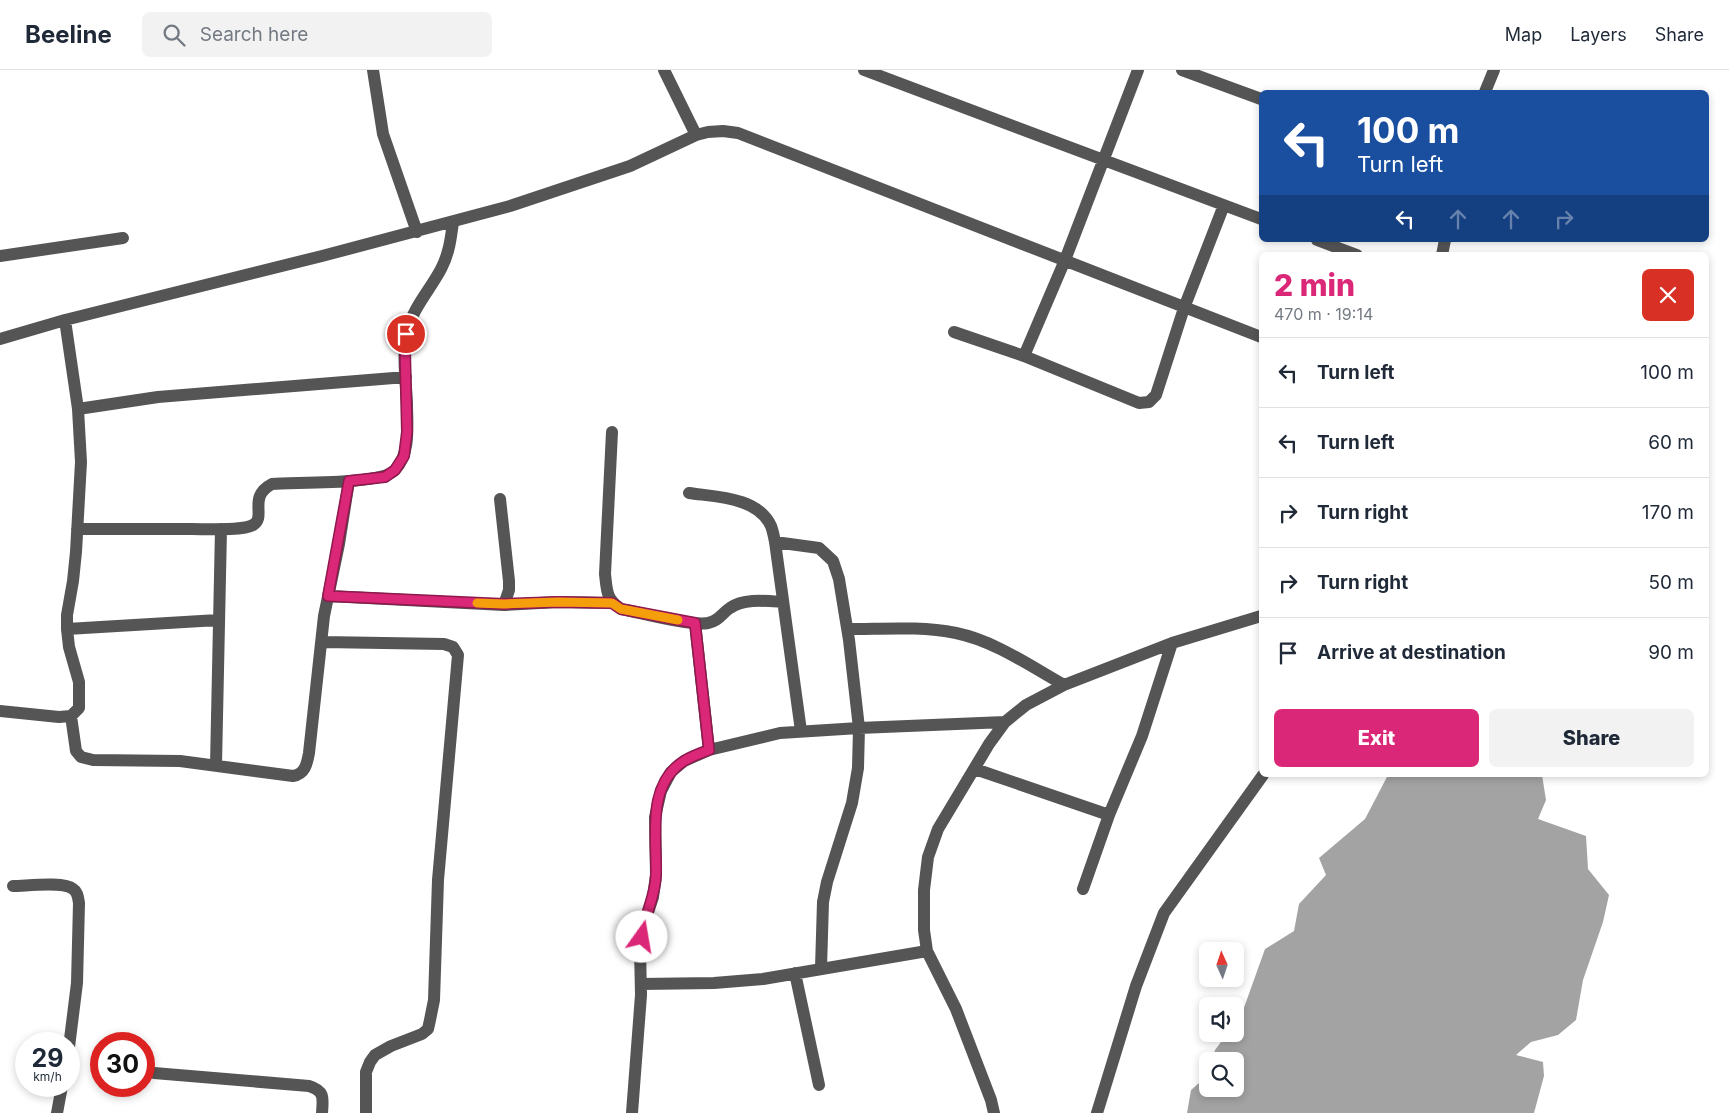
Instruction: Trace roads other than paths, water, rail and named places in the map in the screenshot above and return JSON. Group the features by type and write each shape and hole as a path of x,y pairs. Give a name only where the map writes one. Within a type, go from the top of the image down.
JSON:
{"street":[{"path":"373,70 383,134 417,232"},
{"path":"664,70 696,135"},
{"path":"864,70 1259,218"},
{"path":"1024,356 1065,260 1138,70"},
{"path":"1182,70 1259,99"},
{"path":"1486,90 1494,70"},
{"path":"0,339 65,320 417,232 510,206 630,166 696,135 723,130 738,133 1259,336"},
{"path":"954,332 1024,356 1139,403 1149,402 1156,395 1184,308 1224,205"},
{"path":"77,529 221,529 248,527 255,524 259,518 260,494 264,488 272,484 349,481 385,477 395,470 404,456 407,432 406,334 410,320 441,269 451,243 453,222"},
{"path":"0,256 123,238"},
{"path":"1323,242 1349,252"},
{"path":"0,711 59,717 71,716 79,708 79,682 69,647 67,615 73,581 81,462 78,409 65,320"},
{"path":"78,409 158,397 406,377"},
{"path":"612,432 605,574 607,593 612,603 621,609 695,623 709,623 718,619 730,607 738,604 752,601 783,602"},
{"path":"71,716 76,751 81,757 93,760 180,761 293,776 303,771 309,753 323,642 324,616 349,481"},
{"path":"689,492 741,502 752,507 771,526 776,542 801,731"},
{"path":"500,499 509,582 509,590 504,604"},
{"path":"216,765 221,529"},
{"path":"776,542 818,548 833,561 840,579 848,629 859,728 858,768 852,803 827,882 823,902 822,968"},
{"path":"328,596 504,604 612,603"},
{"path":"994,1113 992,1100 956,1009 927,951 924,930 924,890 928,857 938,829 1005,722 1026,706 1064,685 1172,643 1259,617"},
{"path":"67,629 218,620"},
{"path":"695,623 709,750"},
{"path":"848,629 920,628 958,634 996,647 1064,685"},
{"path":"323,642 444,644 453,646 458,656 438,880 434,1000 430,1020 428,1029 422,1034 391,1046 375,1055 370,1062 366,1072 366,1113"},
{"path":"1084,889 1109,815 1142,736 1172,643"},
{"path":"632,1113 641,984 640,948 643,927 653,897 656,875 655,817 660,791 671,772 684,761 709,750 780,733 1005,722"},
{"path":"975,769 1109,815"},
{"path":"1097,1113 1136,986 1164,913 1262,777"},
{"path":"13,886 66,885 74,889 78,895 77,983 71,1032"},
{"path":"641,984 714,983 763,979 927,951"},
{"path":"795,973 819,1086"},
{"path":"155,1073 309,1086 321,1092 323,1099 322,1113"},
{"path":"57,1113 60,1097"}]}
